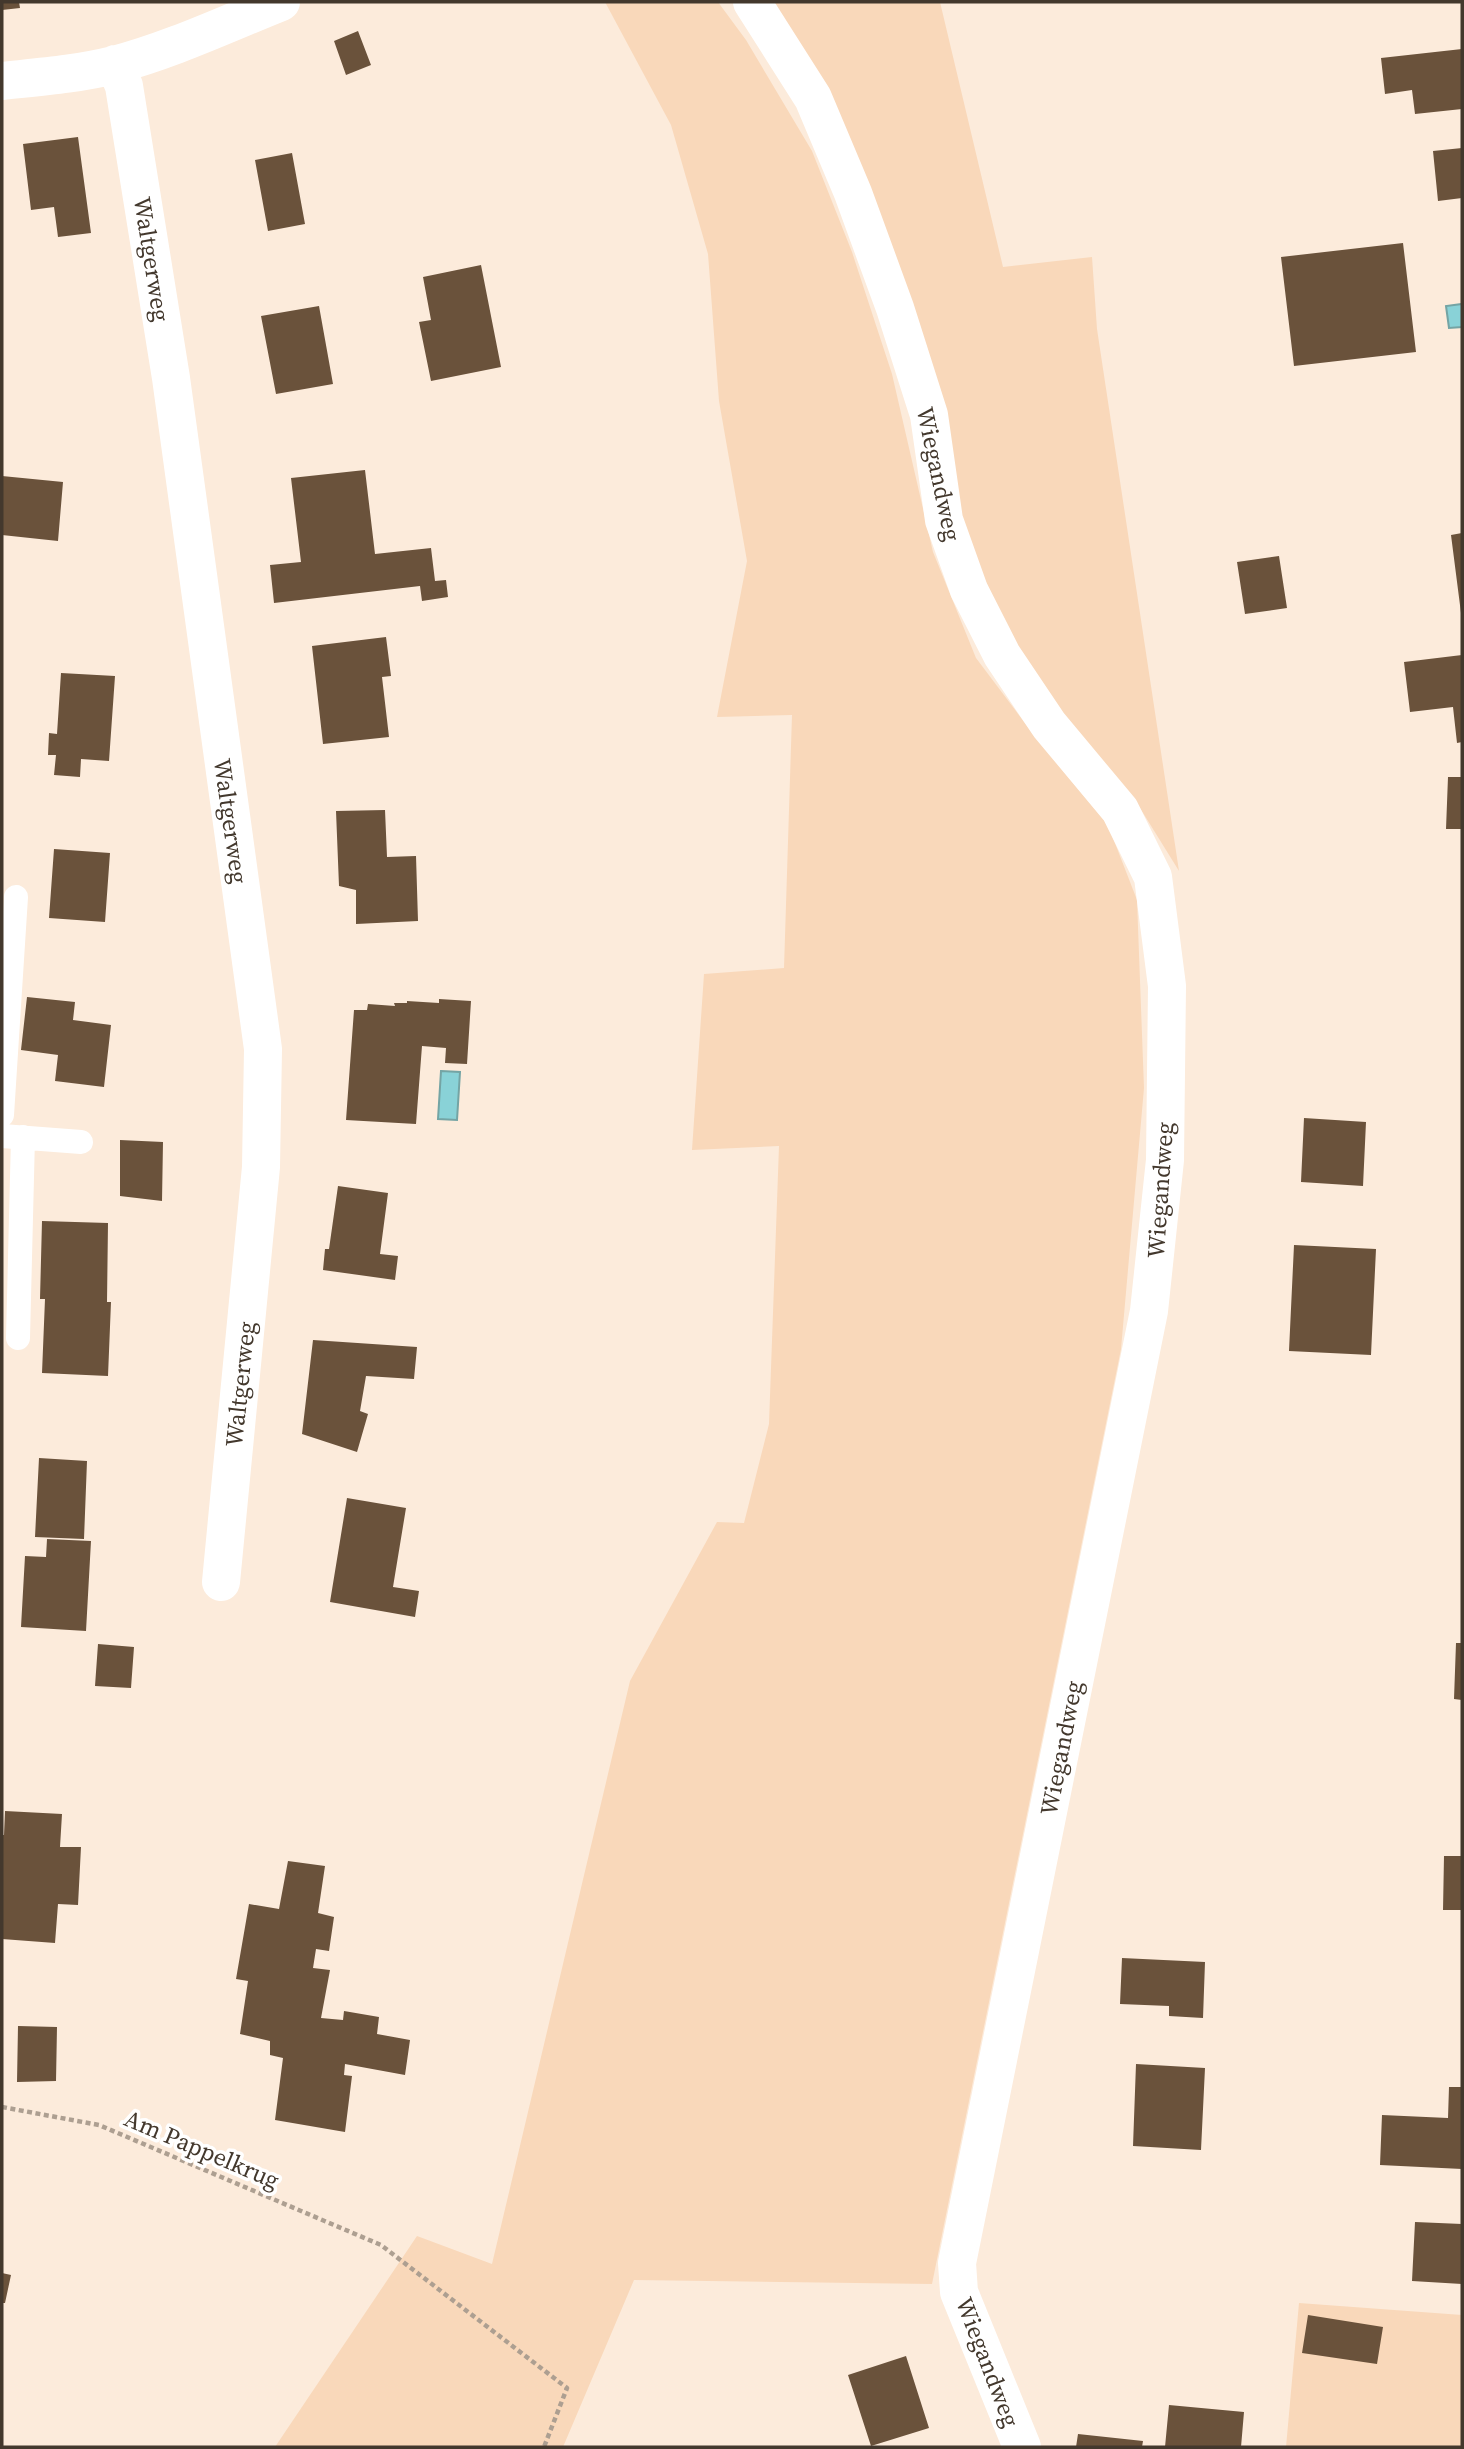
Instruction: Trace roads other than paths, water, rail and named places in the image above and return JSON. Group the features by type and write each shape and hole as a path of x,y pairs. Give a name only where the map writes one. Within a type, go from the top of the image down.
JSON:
{"street":[{"path":"2,81 92,70 115,64 227,12 281,2"},
{"name":"Wiegandweg","path":"752,2 813,98 858,205 929,415 944,520 969,590 1002,655 1049,725 1120,810 1153,877 1167,986 1165,1160 1149,1311 957,2263 959,2291 1022,2447"},
{"name":"Waltgerweg","path":"115,64 124,86 170,378 263,1049 261,1167 220,1582"}],"lane":[{"path":"2,1115 16,897"},
{"path":"18,1338 13,1137 81,1142"}],"water":[{"path":"1462,304 1462,327 1449,328 1446,306"},
{"path":"441,1071 460,1072 457,1120 438,1119"}]}
